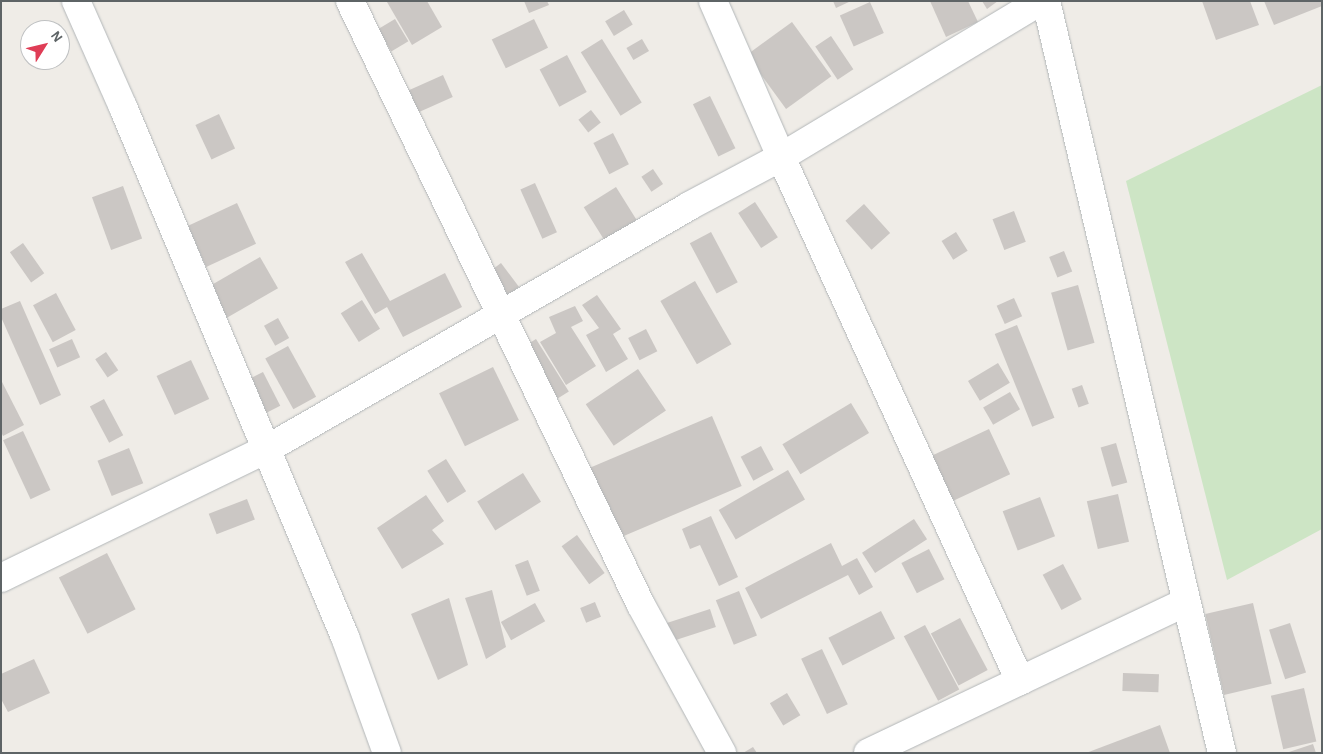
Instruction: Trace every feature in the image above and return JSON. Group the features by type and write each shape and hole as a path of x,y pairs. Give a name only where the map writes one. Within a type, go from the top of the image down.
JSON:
{"street":[{"path":"76,1 123,106 345,637 387,753"},
{"path":"350,1 500,316 641,605 722,753"},
{"path":"713,1 781,157 1020,681"},
{"path":"1,578 267,449 689,206 781,157 1041,1"},
{"path":"1046,1 1222,753"},
{"path":"868,753 1186,602"}],"green space":[{"path":"1322,85 1322,529 1227,580 1126,181"}],"building":[{"path":"427,1 442,27 412,45 387,2"},
{"path":"524,1 547,1 549,5 529,13"},
{"path":"833,1 851,1 836,8"},
{"path":"930,1 968,1 978,22 946,37"},
{"path":"982,1 998,1 987,9"},
{"path":"1202,1 1250,1 1259,25 1216,40"},
{"path":"1264,1 1322,1 1322,6 1274,25"},
{"path":"870,2 884,33 854,46 840,15"},
{"path":"624,10 633,25 614,36 605,21"},
{"path":"395,19 408,41 391,52 378,29"},
{"path":"534,19 548,48 506,68 492,40"},
{"path":"792,22 831,76 786,109 747,55"},
{"path":"831,36 853,69 838,80 815,47"},
{"path":"602,39 642,103 621,116 581,52"},
{"path":"642,39 649,51 633,60 626,48"},
{"path":"567,55 587,92 559,107 540,70"},
{"path":"443,75 453,97 418,112 408,90"},
{"path":"710,96 735,148 718,156 693,104"},
{"path":"591,110 601,123 588,132 578,120"},
{"path":"219,114 235,148 211,159 195,125"},
{"path":"613,133 629,164 609,174 593,143"},
{"path":"653,169 663,184 651,192 641,177"},
{"path":"535,183 557,232 542,239 520,190"},
{"path":"123,186 142,239 111,250 92,197"},
{"path":"616,187 637,220 604,240 584,207"},
{"path":"755,202 778,237 761,248 738,213"},
{"path":"237,203 256,244 206,267 187,226"},
{"path":"864,204 890,233 872,250 845,221"},
{"path":"1014,211 1026,242 1004,250 993,219"},
{"path":"711,232 738,282 717,294 690,243"},
{"path":"956,232 968,251 953,260 942,241"},
{"path":"23,243 44,273 31,282 10,252"},
{"path":"1064,251 1072,271 1057,277 1049,257"},
{"path":"362,253 390,301 445,273 462,307 403,337 387,307 375,314 345,262"},
{"path":"260,257 278,288 223,320 205,288"},
{"path":"501,263 519,287 501,300 483,276"},
{"path":"695,281 732,344 697,364 660,301"},
{"path":"1078,285 1095,343 1068,350 1051,293"},
{"path":"56,293 76,330 53,342 33,305"},
{"path":"597,295 621,329 613,334 628,359 606,372 586,335 599,328 582,305"},
{"path":"1014,298 1022,316 1005,324 997,306"},
{"path":"362,300 380,329 359,342 341,313"},
{"path":"20,301 61,395 40,405 1,317 1,309"},
{"path":"575,306 583,321 571,327 596,366 566,385 540,342 556,333 549,317"},
{"path":"278,318 289,338 275,346 264,326"},
{"path":"1017,325 1054,418 1032,427 995,334"},
{"path":"646,329 657,351 640,360 628,338"},
{"path":"72,339 80,357 57,367 49,349"},
{"path":"536,339 569,392 554,401 521,349"},
{"path":"288,346 316,397 293,409 265,359"},
{"path":"106,352 118,370 108,378 95,359"},
{"path":"191,360 209,399 175,415 157,376"},
{"path":"998,363 1010,383 980,401 968,381"},
{"path":"493,367 519,420 465,446 439,393"},
{"path":"638,369 666,410 614,446 586,404"},
{"path":"263,372 280,406 260,416 243,382"},
{"path":"1,380 24,425 3,436 1,432"},
{"path":"1082,385 1089,404 1079,408 1072,389"},
{"path":"1010,392 1020,409 993,425 983,408"},
{"path":"104,399 123,435 109,443 90,407"},
{"path":"851,403 869,433 800,474 782,444"},
{"path":"712,416 742,486 614,540 584,470"},
{"path":"989,429 1010,474 949,503 927,458"},
{"path":"23,431 50,490 31,499 3,440"},
{"path":"1116,443 1127,482 1112,487 1101,447"},
{"path":"761,446 774,470 753,481 741,457"},
{"path":"129,448 143,483 112,496 97,461"},
{"path":"446,459 466,491 447,503 427,471"},
{"path":"788,470 805,499 736,539 719,510"},
{"path":"523,473 541,502 495,530 477,502"},
{"path":"1118,494 1129,542 1098,549 1087,501"},
{"path":"426,495 444,521 432,530 444,544 402,569 377,528"},
{"path":"1040,497 1055,536 1018,551 1003,511"},
{"path":"247,499 255,520 217,534 209,514"},
{"path":"711,516 738,577 719,586 700,545 690,549 682,529"},
{"path":"914,519 927,539 875,573 862,553"},
{"path":"577,535 605,573 589,584 562,546"},
{"path":"831,543 842,566 857,558 873,587 859,595 848,575 761,619 745,588"},
{"path":"929,549 944,579 917,593 901,563"},
{"path":"107,553 136,609 87,634 59,578"},
{"path":"528,560 540,591 527,596 515,565"},
{"path":"1063,564 1082,599 1061,610 1043,575"},
{"path":"492,590 506,647 486,659 465,598"},
{"path":"739,591 757,636 734,645 716,600"},
{"path":"449,598 468,665 438,680 411,614"},
{"path":"595,602 601,617 586,623 580,608"},
{"path":"535,603 545,621 511,640 501,622"},
{"path":"1253,603 1272,684 1224,695 1205,614"},
{"path":"710,609 716,627 667,643 661,625"},
{"path":"881,611 895,639 843,665 828,638"},
{"path":"960,618 988,670 959,686 931,633"},
{"path":"1290,623 1306,672 1285,679 1269,630"},
{"path":"925,625 959,689 938,701 904,636"},
{"path":"822,649 848,704 827,714 801,659"},
{"path":"34,659 50,693 8,712 1,699 1,674"},
{"path":"1123,673 1159,674 1158,692 1122,691"},
{"path":"1304,688 1316,742 1283,749 1271,696"},
{"path":"787,693 800,715 783,726 770,703"},
{"path":"1160,725 1170,753 1086,753"},
{"path":"1313,744 1316,753 1289,753 1289,752"},
{"path":"753,747 757,753 743,753"}]}
